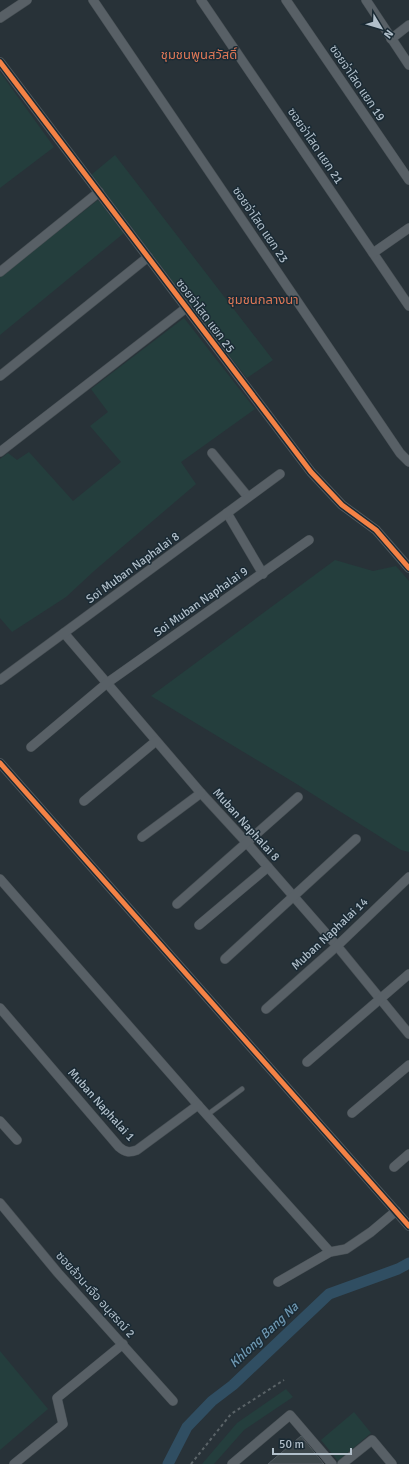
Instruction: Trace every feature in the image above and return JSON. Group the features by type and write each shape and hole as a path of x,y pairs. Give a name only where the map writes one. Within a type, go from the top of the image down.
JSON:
{"street":[{"path":"0,18 27,0"},
{"name":"ซอยจ่าโสด แยก 23","path":"93,0 400,453 409,462"},
{"name":"ซอยจ่าโสด แยก 21","path":"201,0 409,306"},
{"name":"ซอยจ่าโสด แยก 19","path":"286,0 409,180"},
{"path":"366,0 409,65"},
{"path":"391,39 409,25"},
{"name":"ซอยจ่าโสด แยก 25","path":"0,62 311,472 342,505 376,530 409,568"},
{"path":"0,272 99,192"},
{"path":"373,253 409,228"},
{"path":"0,376 148,257"},
{"path":"0,452 186,308"},
{"path":"212,453 248,497"},
{"name":"Soi Muban Naphalai 8","path":"0,680 280,474"},
{"path":"227,513 263,574"},
{"name":"Soi Muban Naphalai 9","path":"31,747 107,683 309,540"},
{"name":"Muban Naphalai 8","path":"64,633 201,793 337,946 409,1034"},
{"path":"84,801 156,740"},
{"path":"0,763 409,1226"},
{"path":"142,837 201,793"},
{"path":"177,904 298,797"},
{"path":"225,959 356,839"},
{"path":"199,925 268,867"},
{"name":"Muban Naphalai 14","path":"266,1009 337,946 409,876"},
{"path":"0,879 198,1105 330,1252"},
{"path":"307,1062 409,974"},
{"name":"Muban Naphalai 1","path":"0,1008 124,1151 131,1152 137,1150 198,1105"},
{"path":"352,1113 409,1065"},
{"path":"0,1120 17,1140"},
{"path":"394,1166 409,1154"},
{"name":"ซอยล้วน-เจือ อนุสรณ์ 2","path":"0,1203 58,1273 173,1401"},
{"path":"278,1282 330,1252 346,1249 371,1232 396,1211"},
{"path":"14,1464 63,1424 57,1398 123,1344"},
{"path":"232,1464 290,1415 332,1464"},
{"path":"342,1464 372,1440 392,1464"}],"lane":[{"path":"207,1115 242,1089"}],"path":[{"path":"191,1464 231,1414 284,1380"}],"green space":[{"path":"0,72 54,147 0,188"},
{"path":"115,155 273,360 247,378 91,175"},
{"path":"98,200 124,233 0,335 0,277"},
{"path":"184,318 255,409 181,462 196,484 94,571 66,597 12,632 0,618 0,459 8,453 17,460 29,452 73,501 121,462 90,426 108,412 91,389"},
{"path":"335,560 373,571 396,566 409,581 409,852 401,850 295,783 151,696"},
{"path":"0,1351 48,1409 0,1450"},
{"path":"286,1389 293,1397 244,1430 214,1464 202,1464 237,1423"},
{"path":"354,1412 371,1433 338,1461 321,1440"}],"building":[{"path":"301,1436 324,1464 268,1464"}],"waterway":[{"name":"Khlong Bang Na","path":"168,1464 187,1427 212,1401 233,1385 329,1294 398,1269 409,1263"}],"cycle path":[{"path":"0,62 311,472 342,505 376,530 409,568"},
{"path":"0,763 409,1226"}],"district":[{"name":"ชุมชนพูนสวัสดิ์","path":"199,55"},
{"name":"ชุมชนกลางนา","path":"263,300"}]}
